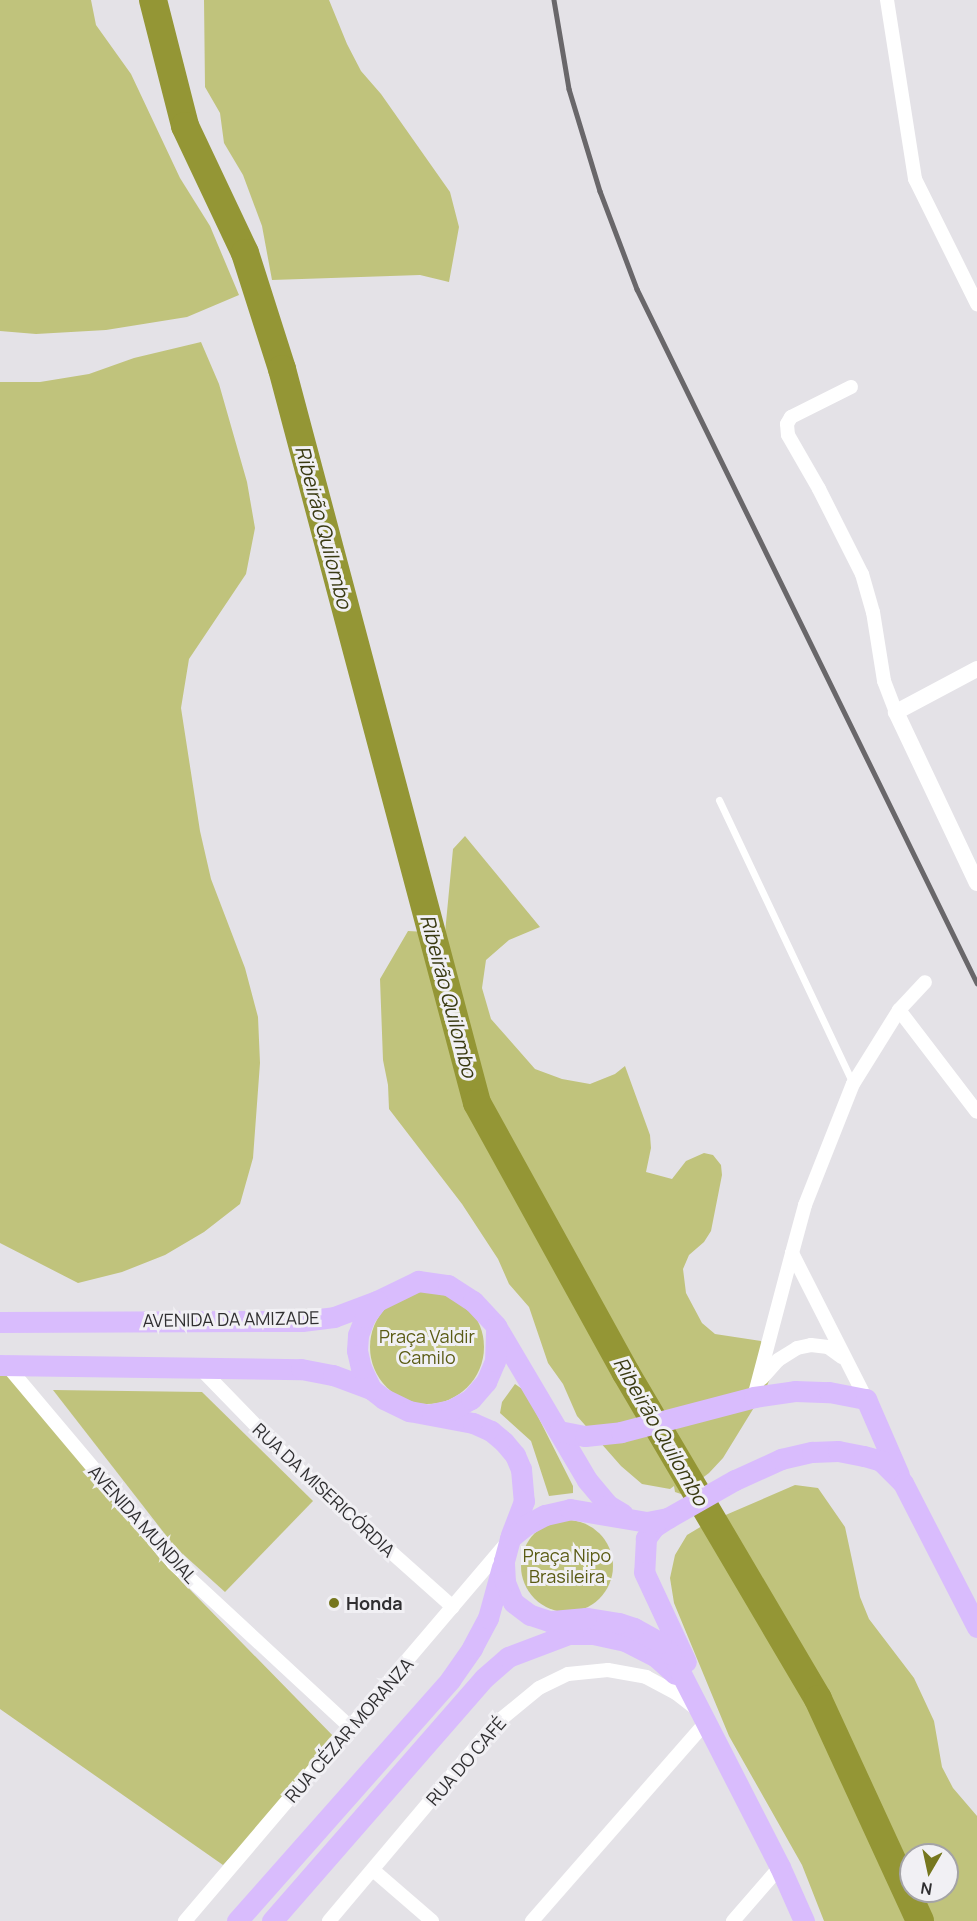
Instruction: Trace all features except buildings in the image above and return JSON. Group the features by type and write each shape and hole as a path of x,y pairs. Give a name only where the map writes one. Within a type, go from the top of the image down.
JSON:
{"main road":[{"name":"AVENIDA DA AMIZADE","path":"0,1322 302,1321 334,1317 377,1301 418,1281 448,1285 473,1300 496,1326 598,1495 620,1513 647,1522"},
{"path":"371,1389 361,1368 358,1343 365,1317 377,1301"},
{"path":"428,1414 451,1410 471,1399 486,1382 495,1361 496,1326"},
{"path":"2,1362 301,1369 333,1375 371,1389 384,1400 408,1411 473,1423 491,1431 515,1455 520,1469 524,1501 510,1538 488,1618 472,1648 450,1680 237,1921"},
{"path":"559,1431 585,1436 621,1432 757,1388 829,1392 866,1399 903,1483 977,1627"},
{"path":"704,1718 681,1649 644,1572 646,1538 654,1527 714,1491 781,1459 812,1452 838,1451 873,1458 881,1461 903,1483"},
{"path":"510,1538 526,1525 545,1515 570,1509 647,1522 677,1514"},
{"path":"504,1561 505,1582 513,1602 530,1615 549,1621 586,1618 634,1628 661,1643 671,1654 780,1867 804,1921"},
{"path":"272,1921 484,1678 508,1657 569,1634 593,1634 625,1641 655,1656 688,1689"}],"street":[{"path":"887,0 915,178 977,304"},
{"path":"851,387 790,417 787,424 788,435 819,489 862,574 873,612 884,681 896,712 977,883"},
{"path":"896,712 977,669"},
{"path":"757,1388 805,1205 853,1084 899,1010 925,982"},
{"path":"899,1010 977,1112"},
{"path":"792,1253 843,1358 866,1399"},
{"path":"757,1388 778,1360 797,1348 811,1345 828,1347 843,1358"},
{"name":"AVENIDA MUNDIAL","path":"2,1362 173,1563 351,1728"},
{"name":"RUA DA MISERICÓRDIA","path":"199,1367 299,1470 453,1608"},
{"name":"RUA CÉZAR MORANZA","path":"185,1921 453,1608 510,1538"},
{"name":"RUA DO CAFÉ","path":"329,1921 494,1725 538,1688 568,1674 608,1670 646,1677 676,1693 704,1718"},
{"path":"532,1921 704,1718"},
{"path":"733,1921 780,1867"},
{"path":"373,1870 432,1921"}],"lane":[{"path":"719,801 853,1084"}],"green space":[{"path":"0,0 91,0 96,25 131,74 180,178 210,226 239,295 187,317 106,330 36,334 0,331"},
{"path":"204,0 329,0 361,71 381,94 450,192 459,227 449,282 420,275 272,280 262,226 243,175 224,143 220,113 205,87"},
{"path":"201,342 219,384 247,482 255,528 246,574 189,659 181,708 200,831 211,879 245,968 258,1017 260,1063 253,1158 240,1204 204,1232 165,1255 122,1272 78,1283 0,1243 0,382 40,382 89,374 134,358"},
{"path":"465,836 540,927 509,940 486,960 482,988 491,1019 535,1069 562,1079 590,1084 615,1074 625,1066 650,1135 651,1148 646,1172 672,1179 686,1161 704,1153 713,1155 721,1165 722,1175 711,1231 704,1242 689,1255 683,1269 686,1293 702,1323 715,1334 761,1341 764,1348 763,1370 777,1362 766,1388 723,1458 709,1473 681,1494 675,1492 674,1486 670,1489 642,1484 621,1466 577,1416 563,1384 548,1363 529,1307 509,1284 498,1259 462,1204 389,1109 388,1085 383,1060 380,979 408,931 445,933 453,849"},
{"name":"Praça Valdir Camilo","path":"427,1290 449,1294 468,1306 480,1325 484,1347 480,1369 468,1388 449,1400 427,1404 405,1400 386,1388 374,1369 370,1347 374,1325 386,1306 405,1294"},
{"path":"0,1373 14,1373 160,1559 338,1741 223,1865 0,1709"},
{"path":"515,1384 525,1391 573,1486 573,1493 549,1496 531,1441 500,1413 502,1402"},
{"path":"53,1390 202,1392 313,1501 225,1592 175,1547"},
{"path":"795,1485 818,1488 845,1527 860,1597 869,1619 914,1678 934,1721 942,1767 953,1788 977,1816 977,1921 824,1921 802,1865 729,1736 674,1603 670,1578 675,1555 687,1535 707,1523"},
{"name":"Praça Nipo Brasileira","path":"567,1520 584,1524 599,1534 609,1549 613,1566 609,1583 599,1598 584,1608 567,1612 550,1608 535,1598 525,1583 521,1566 525,1549 535,1534 550,1524"}],"waterway":[{"name":"Ribeirão Quilombo","path":"153,0 185,126 245,253 282,369 477,1103 626,1373 818,1699 920,1921"}],"railway":[{"path":"554,0 569,89 600,191 637,289 977,983"}],"place":[{"name":"Honda","path":"334,1603"}]}
